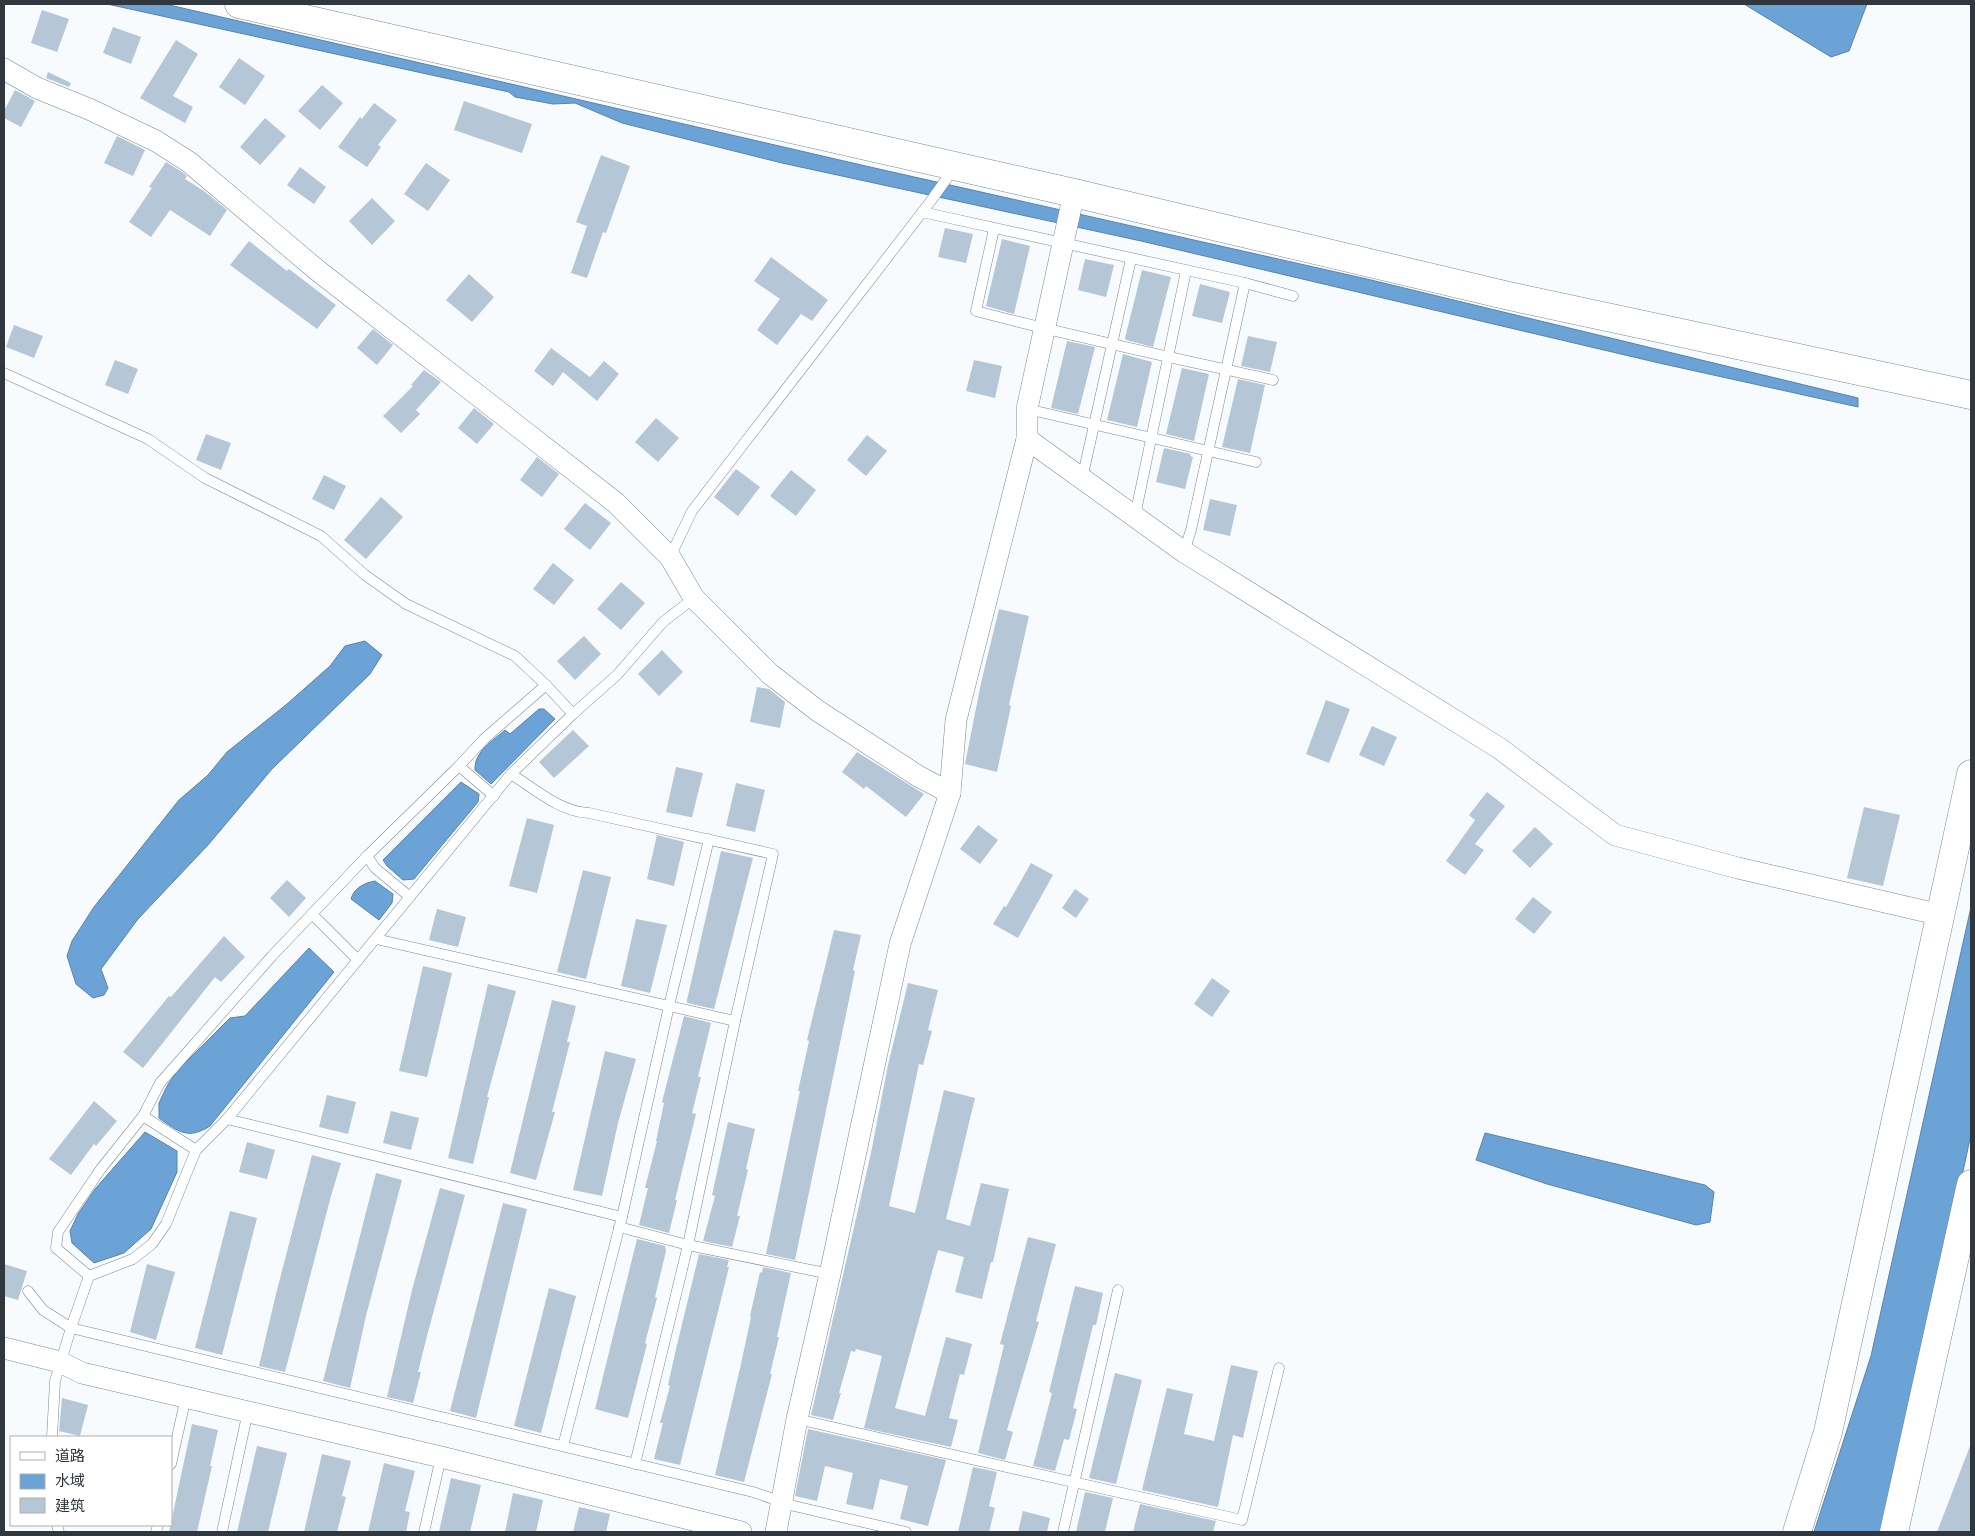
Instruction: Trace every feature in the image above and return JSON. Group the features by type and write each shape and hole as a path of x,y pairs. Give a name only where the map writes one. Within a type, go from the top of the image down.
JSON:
{"street":[{"path":"239,4 951,173 1073,198 1509,296 1971,395"},
{"path":"4,69 37,88 89,109 156,141 189,162 317,270 616,503 670,557 694,598 770,674 811,705 918,776 950,794"},
{"path":"776,1532 780,1501 797,1419 830,1274 900,944 950,794 956,720 1027,439 1027,408 1073,198"},
{"path":"1027,439 1184,552 1499,748 1615,835 1738,868 1941,915"},
{"path":"1797,1532 1828,1432 1971,774"},
{"path":"1894,1532 1964,1248 1971,1184"},
{"path":"4,1348 60,1362 82,1373 441,1457 742,1532"}],"lane":[{"path":"670,557 692,512 951,173"},
{"path":"922,212 994,229 1065,236 1131,259 1245,283 1293,296"},
{"path":"994,229 976,311 1044,329 1273,380"},
{"path":"1082,479 1131,259"},
{"path":"1135,516 1186,271"},
{"path":"1184,552 1245,283"},
{"path":"4,373 148,439 205,478 321,536 365,575 406,604 515,656 546,685 572,714"},
{"path":"1027,408 1256,462"},
{"path":"52,1436 55,1381 89,1276 133,1258 152,1244 166,1224 196,1150 227,1120 511,774 572,714 617,674 663,622 694,598"},
{"path":"89,1276 56,1248 58,1232 100,1170 143,1116 160,1083 272,956 367,856 484,739 546,685"},
{"path":"459,766 494,796"},
{"path":"511,774 557,804 577,812 589,813 773,854 735,1021 688,1245 635,1464"},
{"path":"563,1446 622,1217 669,1006 709,839"},
{"path":"367,856 375,868 410,897"},
{"path":"312,914 358,960"},
{"path":"376,938 735,1021"},
{"path":"143,1116 196,1150"},
{"path":"227,1120 622,1217"},
{"path":"619,1228 688,1245 830,1274"},
{"path":"1063,1532 1118,1290"},
{"path":"28,1291 43,1310 71,1328 563,1446 794,1506 906,1532"},
{"path":"797,1419 960,1458 1019,1468 1242,1520 1279,1368"},
{"path":"172,1459 186,1396"},
{"path":"222,1532 248,1411"},
{"path":"424,1532 441,1457"}],"water":[{"path":"107,4 165,4 870,167 1367,279 1858,398 1858,407 1659,363 1141,241 782,163 622,123 575,103 553,104 515,97 509,92"},
{"path":"1744,4 1867,4 1849,51 1831,57"},
{"path":"365,641 382,655 370,674 272,769 208,845 138,919 101,969 108,988 104,995 93,998 76,984 67,956 72,941 94,907 179,800 208,775 227,752 287,704 330,666 345,646"},
{"path":"539,709 544,709 555,719 491,784 475,770 481,752 505,730 510,734"},
{"path":"461,782 479,794 478,802 414,879 403,880 383,860"},
{"path":"375,881 393,894 392,903 379,920 351,899 354,892 360,887"},
{"path":"1971,907 1971,1134 1899,1471 1880,1532 1814,1532 1871,1356"},
{"path":"309,948 334,972 210,1126 196,1133 189,1133 172,1127 159,1118 159,1103 177,1071 230,1018 245,1016"},
{"path":"145,1132 177,1151 177,1172 151,1229 124,1253 94,1263 72,1243 70,1231 78,1214 95,1189"},
{"path":"1485,1133 1705,1185 1714,1192 1710,1222 1696,1225 1547,1184 1476,1160"}],"building":[{"path":"42,10 69,19 57,52 31,43"},
{"path":"113,27 141,37 131,64 103,53"},
{"path":"176,40 198,54 173,96 193,107 185,123 140,98"},
{"path":"239,58 265,76 245,105 219,87"},
{"path":"48,72 71,83 69,87 46,78"},
{"path":"322,85 343,103 320,130 298,111"},
{"path":"15,90 35,101 21,127 4,118 4,111"},
{"path":"464,101 532,124 522,153 454,130"},
{"path":"374,103 397,120 378,145 381,147 367,167 338,147 360,117 362,119"},
{"path":"265,118 286,136 260,165 240,147"},
{"path":"117,136 145,150 133,176 104,163"},
{"path":"601,155 630,166 606,233 603,232 587,278 571,273 587,226 576,222"},
{"path":"166,162 182,172 187,176 185,179 204,191 227,210 210,236 170,210 151,237 129,222 152,188 149,187"},
{"path":"426,163 450,180 428,211 404,194"},
{"path":"300,167 326,187 314,204 287,185"},
{"path":"372,198 395,221 372,245 349,221"},
{"path":"945,228 973,234 966,263 938,257"},
{"path":"1002,239 1030,246 1014,314 986,306"},
{"path":"249,241 287,271 289,269 336,305 317,329 230,265"},
{"path":"771,257 828,300 812,321 801,314 777,345 757,330 780,299 754,281"},
{"path":"1085,259 1114,265 1106,297 1078,290"},
{"path":"1142,270 1171,277 1153,347 1126,340 1125,338"},
{"path":"469,274 494,297 472,322 446,300"},
{"path":"1200,284 1230,292 1222,323 1192,316"},
{"path":"14,325 43,336 34,358 6,347"},
{"path":"373,329 393,345 377,365 357,348"},
{"path":"1248,336 1277,342 1270,372 1241,366"},
{"path":"1067,341 1095,347 1078,414 1051,408"},
{"path":"551,348 590,377 604,361 619,374 597,401 563,372 553,386 534,371"},
{"path":"1123,354 1152,362 1137,427 1107,420"},
{"path":"115,360 138,369 128,394 105,385"},
{"path":"974,360 1002,366 995,398 966,391"},
{"path":"1182,368 1209,374 1194,441 1166,434"},
{"path":"424,370 441,382 416,410 420,414 401,433 383,416 413,386 411,385"},
{"path":"1238,379 1265,385 1250,453 1222,447"},
{"path":"474,408 494,424 477,444 458,428"},
{"path":"656,418 679,438 658,462 635,442"},
{"path":"206,434 231,443 221,470 196,460"},
{"path":"867,435 887,451 866,476 847,460"},
{"path":"1164,448 1191,454 1190,456 1193,457 1185,489 1156,482"},
{"path":"537,457 559,474 542,497 520,480"},
{"path":"736,469 760,487 738,516 714,497"},
{"path":"791,470 816,490 796,516 770,496"},
{"path":"324,475 346,486 334,510 312,499"},
{"path":"381,497 403,517 366,559 344,540"},
{"path":"1210,499 1237,505 1230,536 1203,530"},
{"path":"585,503 611,523 590,550 564,529"},
{"path":"553,563 574,580 554,605 533,589"},
{"path":"621,582 645,603 621,630 597,609"},
{"path":"999,609 1029,616 1009,705 1011,706 997,772 965,764 981,683"},
{"path":"584,636 601,654 575,680 557,661"},
{"path":"662,650 683,672 659,696 638,674"},
{"path":"757,687 769,689 785,702 780,728 750,722"},
{"path":"1326,700 1350,709 1329,763 1306,754"},
{"path":"1372,726 1397,737 1384,766 1359,755"},
{"path":"573,730 589,746 554,778 539,762"},
{"path":"857,752 924,794 906,817 866,786 864,789 842,772"},
{"path":"676,767 703,773 692,817 666,812"},
{"path":"736,783 765,790 755,832 726,826"},
{"path":"1487,792 1505,806 1475,844 1484,850 1465,875 1446,861 1475,820 1469,815"},
{"path":"1864,807 1900,815 1883,886 1847,878"},
{"path":"527,818 554,825 537,893 509,886"},
{"path":"978,825 998,840 980,864 960,849"},
{"path":"1535,827 1553,844 1530,868 1512,851"},
{"path":"657,835 684,842 674,886 647,879"},
{"path":"721,851 753,858 714,1009 687,1003 687,1000"},
{"path":"1031,863 1053,875 1018,938 993,924 1004,906 1006,907"},
{"path":"583,870 611,877 586,979 557,972"},
{"path":"287,880 306,898 289,917 270,898"},
{"path":"1075,889 1089,899 1076,918 1062,908"},
{"path":"1533,897 1552,912 1534,934 1515,919"},
{"path":"437,909 466,917 458,947 429,940"},
{"path":"636,919 667,925 650,993 621,986"},
{"path":"834,930 861,935 795,1260 766,1254 800,1091 798,1091 809,1041 807,1040"},
{"path":"224,936 245,957 221,982 215,977 143,1068 123,1052 169,996 171,997"},
{"path":"423,966 452,973 427,1077 399,1071"},
{"path":"1212,978 1230,991 1212,1017 1194,1004"},
{"path":"908,983 938,990 928,1030 932,1031 923,1065 919,1064 889,1206 915,1213 944,1090 975,1098 946,1219 970,1226 981,1183 1009,1189 993,1262 991,1262 982,1299 955,1292 964,1257 938,1250 895,1408 925,1416 946,1337 972,1344 964,1375 960,1374 949,1418 958,1420 951,1447 864,1428 882,1356 856,1349 855,1352 851,1351 833,1420 811,1415 871,1153 888,1065"},
{"path":"488,984 516,991 487,1097 489,1097 473,1164 448,1158"},
{"path":"552,1000 576,1006 567,1042 570,1042 552,1112 555,1112 536,1180 510,1173"},
{"path":"684,1016 711,1023 698,1077 701,1077 692,1113 696,1114 669,1233 639,1225 648,1188 645,1188 657,1141 664,1103 662,1102"},
{"path":"605,1051 636,1059 618,1123 602,1196 573,1190"},
{"path":"327,1095 356,1102 348,1134 319,1127"},
{"path":"94,1101 117,1121 96,1146 94,1144 71,1175 49,1159"},
{"path":"391,1111 419,1118 411,1150 383,1143"},
{"path":"728,1122 755,1129 737,1216 740,1216 732,1247 703,1241 715,1196 712,1195"},
{"path":"247,1142 275,1150 267,1179 239,1172"},
{"path":"312,1155 341,1163 285,1372 259,1366"},
{"path":"376,1173 402,1180 366,1316 350,1388 323,1381"},
{"path":"440,1188 465,1195 418,1372 421,1372 413,1403 387,1397 412,1290"},
{"path":"503,1203 527,1209 476,1418 450,1411"},
{"path":"230,1211 257,1218 222,1355 195,1348"},
{"path":"1028,1237 1056,1244 1036,1321 1039,1322 1007,1430 1013,1432 1005,1460 978,1453 1004,1345 1000,1344"},
{"path":"637,1239 665,1246 666,1251 655,1297 657,1298 645,1343 647,1344 628,1418 595,1409"},
{"path":"699,1254 729,1260 727,1267 729,1267 680,1465 654,1459 663,1423 660,1423 670,1386 668,1385"},
{"path":"4,1264 27,1271 18,1300 4,1296"},
{"path":"147,1264 175,1272 156,1340 130,1332"},
{"path":"763,1267 791,1273 770,1374 772,1374 744,1482 715,1475 760,1272 762,1273"},
{"path":"1075,1286 1103,1293 1096,1325 1093,1325 1073,1408 1077,1409 1069,1440 1064,1439 1055,1471 1033,1466 1052,1393 1049,1392"},
{"path":"549,1288 576,1296 541,1433 514,1426"},
{"path":"1231,1365 1258,1371 1243,1438 1233,1435 1218,1507 1142,1490 1167,1388 1193,1394 1184,1434 1214,1441"},
{"path":"1115,1373 1142,1380 1116,1484 1089,1478"},
{"path":"62,1398 88,1405 80,1436 59,1431"},
{"path":"192,1424 218,1430 197,1532 169,1532 170,1526 172,1526 172,1518"},
{"path":"808,1429 946,1460 928,1526 900,1519 908,1486 880,1479 873,1510 846,1504 853,1473 825,1466 817,1501 795,1496"},
{"path":"257,1446 287,1453 268,1532 237,1532"},
{"path":"1970,1446 1971,1532 1937,1532"},
{"path":"322,1454 351,1461 342,1496 346,1497 337,1532 304,1532"},
{"path":"384,1463 415,1471 405,1511 410,1512 406,1532 368,1532"},
{"path":"973,1467 997,1472 989,1506 995,1508 989,1532 958,1532"},
{"path":"451,1478 481,1485 470,1532 439,1532"},
{"path":"1085,1492 1113,1498 1105,1532 1076,1532"},
{"path":"513,1493 543,1500 536,1532 505,1532"},
{"path":"1140,1504 1216,1521 1213,1532 1133,1532"},
{"path":"579,1507 610,1514 606,1532 573,1532"},
{"path":"1023,1511 1050,1518 1047,1532 1018,1532"}]}
